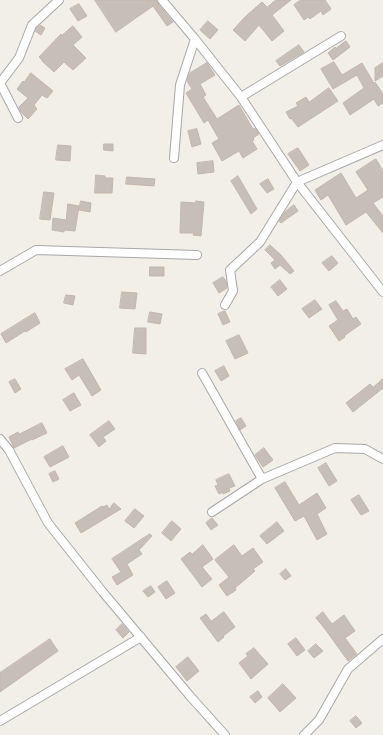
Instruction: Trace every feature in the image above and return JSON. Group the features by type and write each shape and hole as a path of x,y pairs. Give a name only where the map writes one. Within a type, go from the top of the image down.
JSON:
{"street":[{"path":"18,118 0,83 19,58 32,25 59,0"},
{"path":"162,0 242,97 298,182 383,292"},
{"path":"242,97 341,36"},
{"path":"174,158 180,85 195,39"},
{"path":"225,305 233,291 230,270 260,242 298,182 383,145"},
{"path":"0,271 36,250 198,255"},
{"path":"202,373 262,479"},
{"path":"0,439 9,450 48,524 190,696 225,735"},
{"path":"212,512 262,479 335,448 365,449 383,459"},
{"path":"0,721 141,637"},
{"path":"304,735 319,720 348,669 383,639"}],"building":[{"path":"95,0 157,0 158,4 173,22 167,26 153,6 116,32"},
{"path":"276,0 291,0 272,15 284,31 272,41 259,25 245,41 233,30 262,2 267,7"},
{"path":"301,0 325,0 331,9 323,15 321,11 310,19 308,17 304,20 294,5"},
{"path":"79,4 87,16 78,21 70,9"},
{"path":"208,21 218,30 210,39 200,30"},
{"path":"40,25 45,28 41,35 35,31"},
{"path":"73,26 82,37 73,45 86,58 73,70 64,62 54,72 39,57 61,34 62,35"},
{"path":"346,41 350,47 333,60 328,53"},
{"path":"299,45 304,52 280,66 276,61"},
{"path":"334,62 342,75 362,63 375,85 375,82 383,94 383,103 378,106 374,99 350,115 343,103 364,88 357,75 333,89 321,69"},
{"path":"207,63 215,75 200,84 206,95 203,97 217,119 239,105 253,129 255,128 259,134 253,138 254,140 252,141 257,149 243,158 239,151 222,161 212,143 219,139 208,120 204,123 186,93 192,89 187,81 190,73"},
{"path":"383,63 383,76 375,81 375,68"},
{"path":"31,73 53,91 47,98 42,95 34,105 37,109 28,119 21,112 19,107 28,98 17,89"},
{"path":"329,88 338,101 298,127 291,118 290,119 286,112 298,106 296,103 306,97 309,102"},
{"path":"197,129 201,144 192,147 188,131"},
{"path":"104,144 113,144 113,151 104,150"},
{"path":"58,145 71,146 70,161 56,160"},
{"path":"298,148 309,165 300,171 288,154"},
{"path":"376,159 383,171 383,197 373,203 383,216 383,233 366,212 346,225 328,195 321,200 315,190 341,173 356,198 368,190 356,172"},
{"path":"213,161 214,172 198,174 197,163"},
{"path":"96,175 105,176 105,178 113,178 112,193 95,193"},
{"path":"238,176 257,209 251,214 231,181"},
{"path":"127,177 155,179 154,186 126,184"},
{"path":"268,179 274,189 267,193 260,184"},
{"path":"44,192 54,193 50,220 40,219"},
{"path":"81,201 91,203 90,212 79,210"},
{"path":"196,201 204,202 201,236 193,235 194,233 180,233 181,202 196,203"},
{"path":"68,204 79,206 75,231 64,230 64,232 52,230 53,218 66,220"},
{"path":"294,205 298,211 281,223 279,221 285,212"},
{"path":"270,245 281,255 294,271 290,274 280,265 275,269 271,263 275,260 265,250"},
{"path":"332,256 338,263 329,271 322,263"},
{"path":"150,267 164,267 164,276 150,276"},
{"path":"223,277 226,281 227,288 219,293 213,283"},
{"path":"280,280 287,289 278,296 271,287"},
{"path":"122,292 137,293 135,309 120,308"},
{"path":"66,295 75,296 73,305 64,303"},
{"path":"315,300 322,309 309,318 302,309"},
{"path":"336,301 343,311 347,309 353,319 356,317 361,324 339,341 329,326 338,320 329,305"},
{"path":"225,311 230,322 223,325 218,314"},
{"path":"150,312 162,314 160,324 148,322"},
{"path":"35,313 40,323 6,343 1,334"},
{"path":"135,328 146,328 146,354 133,353"},
{"path":"239,335 248,353 235,359 226,341"},
{"path":"83,359 101,390 92,396 79,375 72,380 65,369"},
{"path":"224,366 229,376 221,381 215,371"},
{"path":"15,379 21,389 15,393 9,382"},
{"path":"383,379 383,388 353,412 346,403 370,384 373,387"},
{"path":"74,393 81,405 70,411 63,400"},
{"path":"241,418 246,426 240,430 236,421"},
{"path":"109,421 115,429 103,437 106,441 99,447 90,435"},
{"path":"42,423 47,433 14,448 9,437"},
{"path":"63,446 69,457 50,467 44,457"},
{"path":"264,448 273,460 263,467 255,455"},
{"path":"326,463 337,481 329,486 318,468"},
{"path":"55,471 59,479 53,482 49,474"},
{"path":"229,474 235,486 229,488 230,491 219,494 215,486 218,485 216,480"},
{"path":"285,482 299,505 317,493 326,508 317,514 327,534 317,540 304,516 295,521 275,488"},
{"path":"359,495 369,511 361,515 351,500"},
{"path":"114,503 121,509 81,533 75,523 102,506 107,505 109,509"},
{"path":"135,509 144,516 134,528 125,521"},
{"path":"212,518 218,525 211,530 206,523"},
{"path":"172,521 181,529 171,541 162,533"},
{"path":"277,522 284,531 267,544 260,536"},
{"path":"150,534 152,536 139,550 142,554 127,564 133,575 117,585 112,577 121,572 112,559"},
{"path":"203,545 213,559 202,567 212,579 202,587 181,559 190,552 192,554"},
{"path":"234,545 242,556 253,548 263,562 253,569 255,571 235,588 236,590 227,596 219,585 229,577 215,560"},
{"path":"286,569 291,576 285,580 280,574"},
{"path":"167,581 175,593 166,599 158,587"},
{"path":"151,586 155,592 148,597 143,591"},
{"path":"224,612 235,627 218,642 200,618 206,614 211,621"},
{"path":"323,612 332,624 344,615 355,631 345,638 357,654 348,661 316,618"},
{"path":"122,624 129,632 123,638 116,630"},
{"path":"296,638 305,650 297,656 288,644"},
{"path":"50,639 58,651 0,692 0,673"},
{"path":"316,644 323,651 314,658 308,651"},
{"path":"254,648 268,664 251,679 239,663 248,656 246,654"},
{"path":"188,657 199,671 187,681 176,667"},
{"path":"283,684 296,698 280,712 268,698"},
{"path":"258,691 262,697 255,703 250,697"},
{"path":"356,716 362,723 356,728 350,721"}]}
